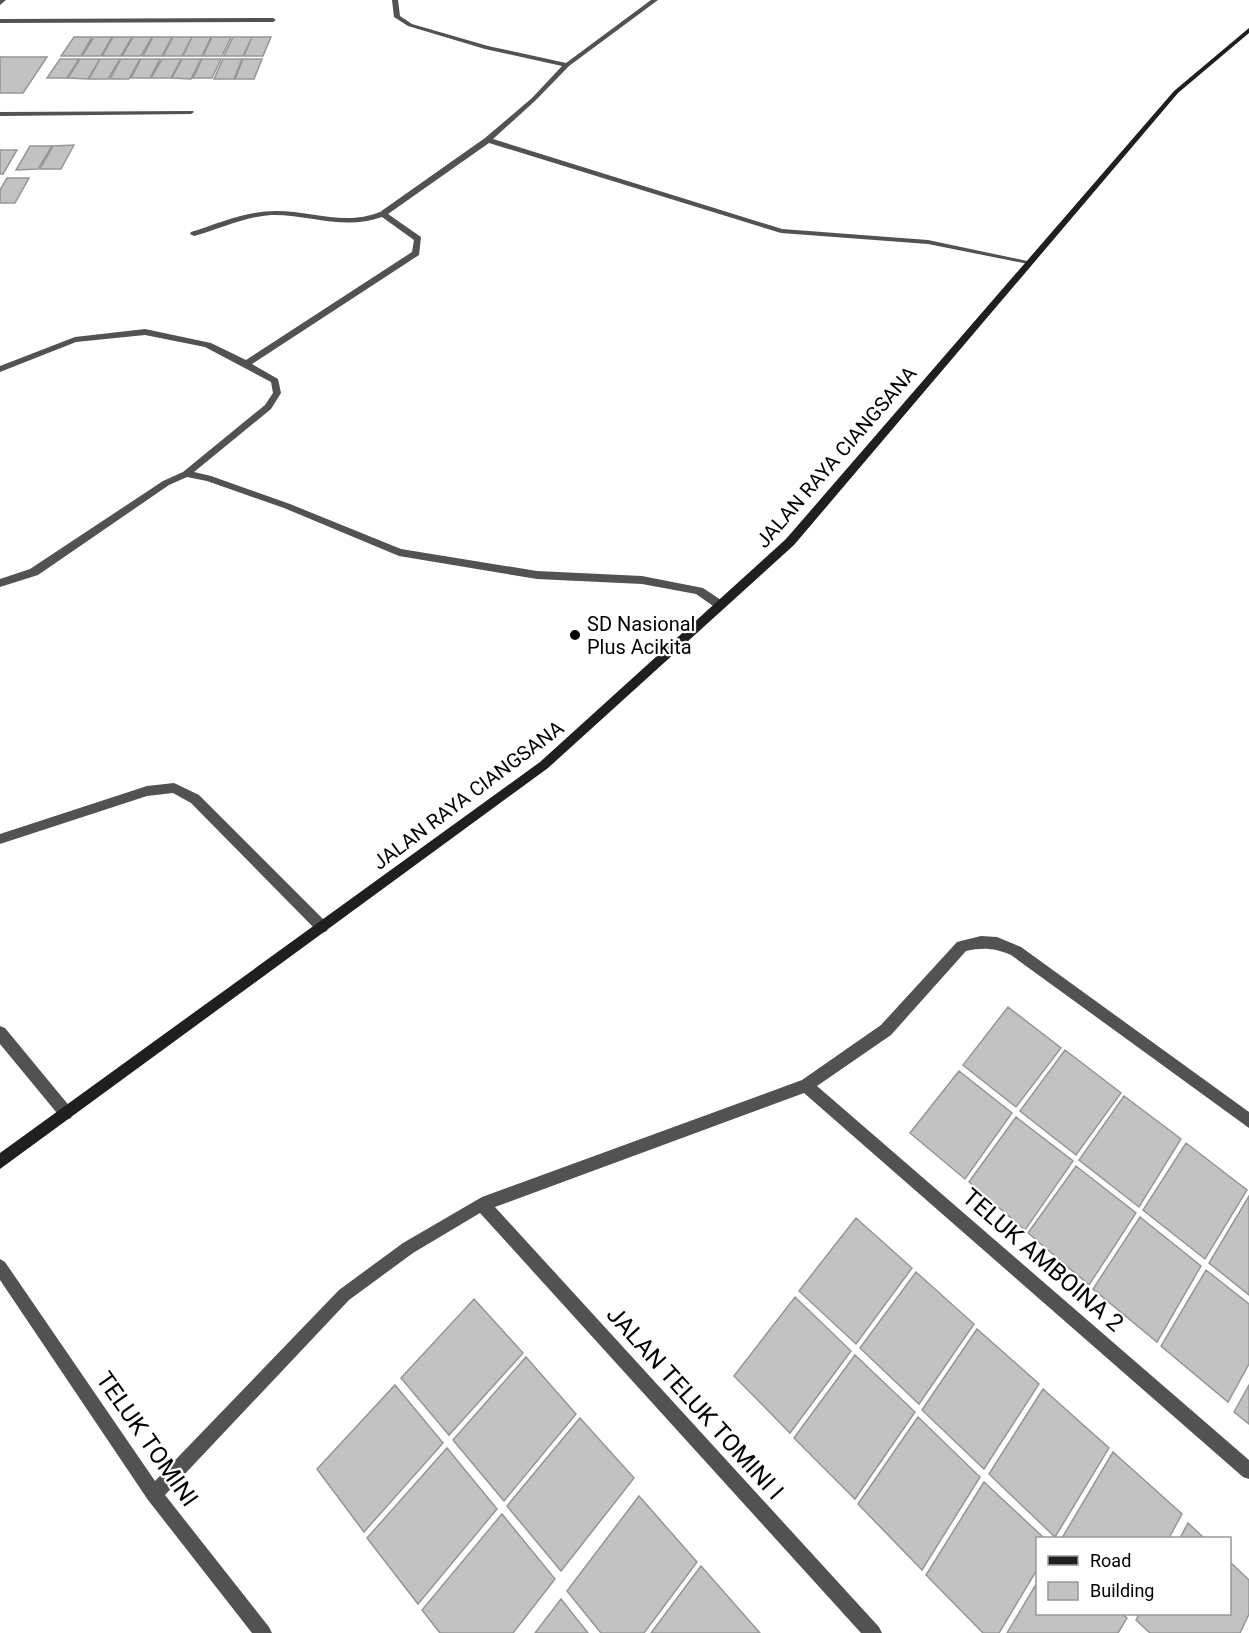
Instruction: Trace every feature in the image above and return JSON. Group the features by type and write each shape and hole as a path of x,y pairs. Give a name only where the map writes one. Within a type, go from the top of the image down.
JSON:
{"main road":[{"name":"JALAN RAYA CIANGSANA","path":"0,1162 544,765 790,542 1176,92 1249,30"}],"street":[{"path":"395,0 398,17 410,25 487,48 567,65"},
{"path":"194,234 251,215 273,213 362,222 383,214 488,140 534,99 567,65 655,0"},
{"path":"0,21 273,20"},
{"path":"0,114 191,112"},
{"path":"488,140 781,231 928,242 1028,262"},
{"path":"246,364 416,253 418,239 383,214"},
{"path":"0,369 75,340 145,332 208,345 275,381 277,393 268,407 186,474 166,483 34,572 0,583"},
{"path":"186,474 208,478 287,506 399,552 537,575 642,580 699,591 720,605"},
{"path":"0,839 147,791 174,788 195,799 322,927"},
{"path":"154,1494 344,1295 408,1248 482,1204 806,1085 886,1030 962,946 981,942 997,943 1016,951 1249,1121"},
{"path":"0,1033 66,1113"},
{"name":"TELUK AMBOINA 2","path":"806,1085 1249,1471"},
{"name":"JALAN TELUK TOMINI I","path":"482,1204 873,1633"},
{"name":"TELUK TOMINI","path":"0,1267 154,1494 263,1633"}],"building":[{"path":"74,37 92,37 81,56 61,56"},
{"path":"94,37 112,37 101,56 82,56"},
{"path":"113,37 132,37 121,56 102,56"},
{"path":"133,37 152,37 141,56 122,56"},
{"path":"153,37 172,37 162,56 143,56"},
{"path":"173,37 192,37 182,56 163,56"},
{"path":"192,37 211,37 202,56 183,56"},
{"path":"212,37 231,37 222,56 203,56"},
{"path":"233,37 252,37 243,56 224,56"},
{"path":"252,37 271,37 263,56 244,56"},
{"path":"0,57 47,57 23,93 0,93"},
{"path":"60,59 79,59 67,78 47,78"},
{"path":"80,59 100,59 88,79 68,78"},
{"path":"100,59 120,59 108,79 89,79"},
{"path":"121,59 140,59 129,79 110,79"},
{"path":"141,59 160,59 150,78 131,78"},
{"path":"162,59 181,59 171,78 151,78"},
{"path":"182,59 201,59 191,79 172,78"},
{"path":"202,59 221,59 212,78 193,78"},
{"path":"223,59 242,59 234,79 214,79"},
{"path":"243,59 262,59 254,79 235,79"},
{"path":"74,145 61,169 40,169 53,146"},
{"path":"30,146 52,146 38,169 16,170"},
{"path":"0,150 17,150 3,174 0,174"},
{"path":"7,178 29,178 15,203 0,203 0,190"},
{"path":"1008,1007 1061,1048 1016,1107 963,1065"},
{"path":"1065,1050 1121,1093 1076,1155 1020,1111"},
{"path":"959,1071 1012,1113 965,1179 910,1133"},
{"path":"1124,1096 1181,1139 1139,1207 1079,1160"},
{"path":"1016,1117 1073,1161 1025,1230 969,1182"},
{"path":"1186,1143 1247,1190 1205,1259 1143,1210"},
{"path":"1076,1166 1136,1213 1089,1285 1028,1233"},
{"path":"1249,1196 1249,1295 1209,1263"},
{"path":"1140,1217 1201,1266 1157,1342 1093,1289"},
{"path":"856,1218 912,1268 856,1344 799,1291"},
{"path":"1206,1270 1249,1304 1249,1364 1228,1402 1161,1346"},
{"path":"916,1272 974,1324 919,1404 860,1348"},
{"path":"795,1297 851,1351 790,1433 734,1376"},
{"path":"474,1299 523,1353 449,1435 401,1378"},
{"path":"977,1329 1039,1384 984,1469 922,1410"},
{"path":"855,1355 915,1412 855,1499 794,1438"},
{"path":"526,1357 576,1414 504,1501 453,1440"},
{"path":"395,1385 443,1443 364,1532 317,1469"},
{"path":"1249,1385 1249,1424 1234,1412"},
{"path":"1043,1389 1109,1448 1055,1537 989,1474"},
{"path":"918,1417 980,1477 922,1570 858,1504"},
{"path":"580,1418 634,1478 561,1571 507,1506"},
{"path":"447,1448 497,1509 418,1604 367,1538"},
{"path":"1113,1452 1182,1514 1170,1537 1063,1537"},
{"path":"984,1482 1043,1537 1036,1537 1036,1571 999,1633 983,1633 926,1575"},
{"path":"639,1496 697,1562 644,1633 601,1633 567,1591"},
{"path":"502,1514 555,1579 513,1633 440,1633 422,1610"},
{"path":"1188,1523 1203,1537 1181,1537"},
{"path":"1231,1563 1249,1580 1249,1614 1240,1633 1150,1633 1136,1620 1138,1615 1231,1615"},
{"path":"701,1566 760,1633 651,1633"},
{"path":"1036,1584 1036,1615 1123,1615 1127,1618 1118,1633 1007,1633"},
{"path":"561,1599 588,1633 535,1633"}],"place":[{"name":"SD Nasional Plus Acikita","path":"575,635"}]}
